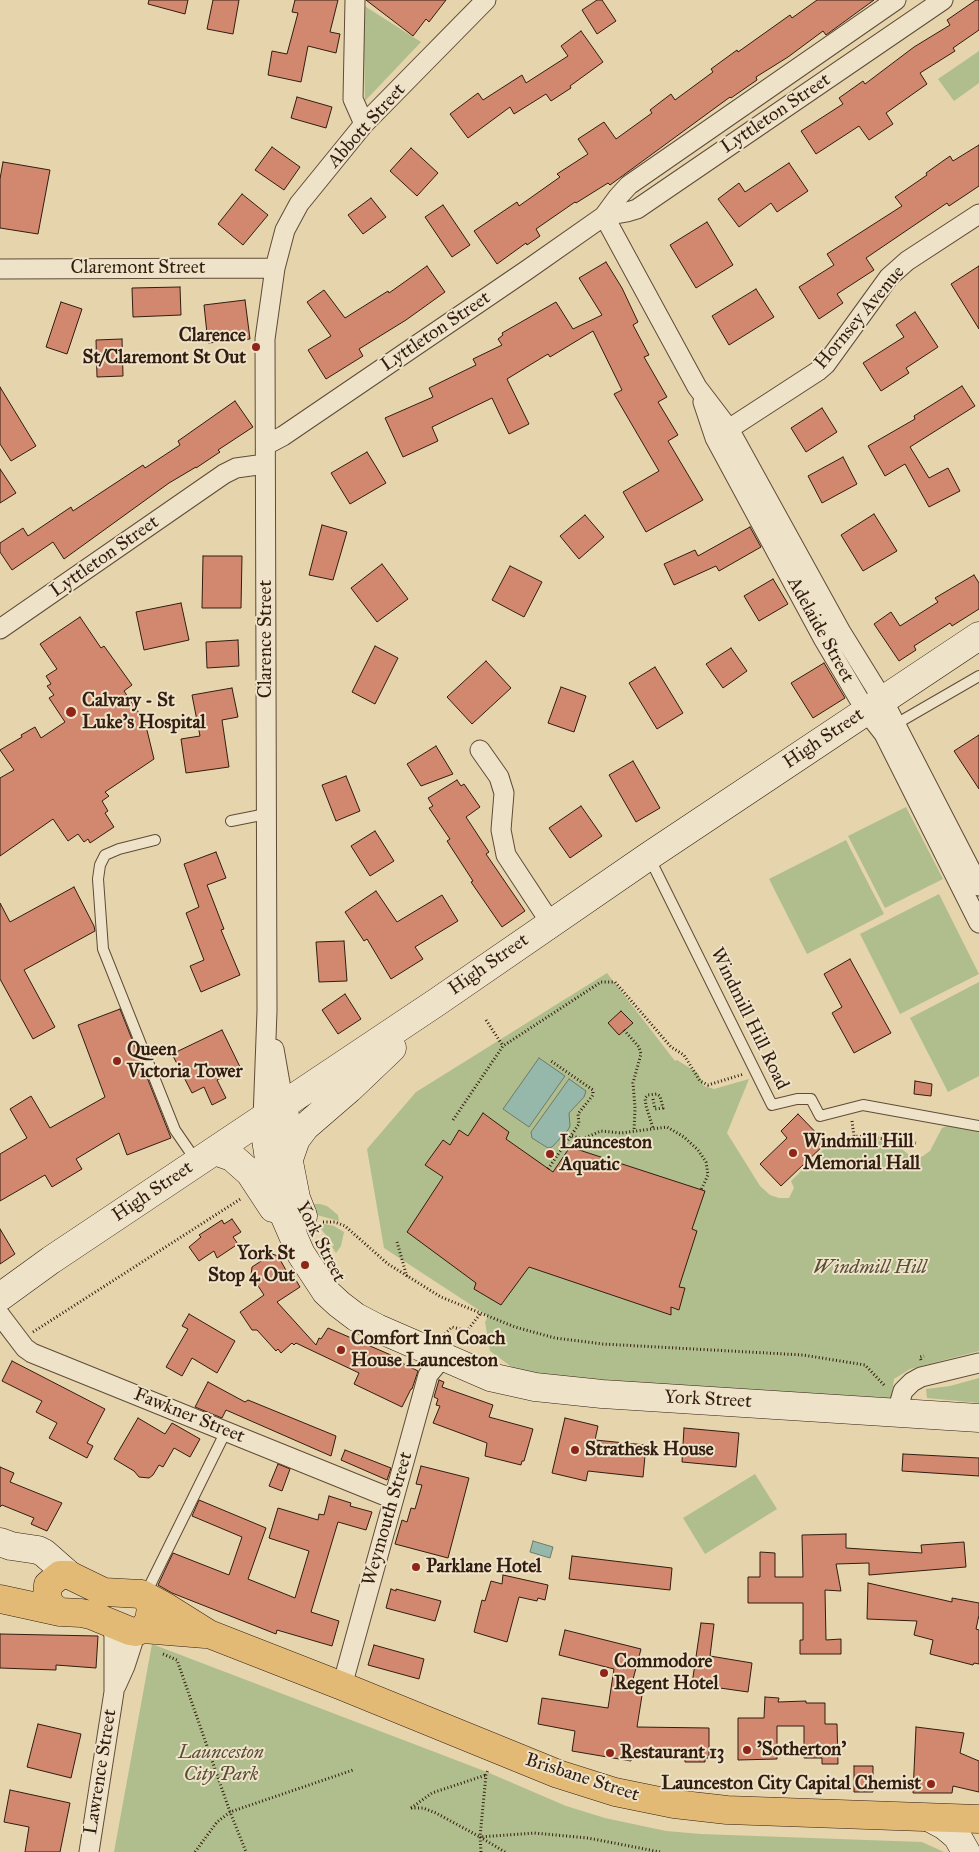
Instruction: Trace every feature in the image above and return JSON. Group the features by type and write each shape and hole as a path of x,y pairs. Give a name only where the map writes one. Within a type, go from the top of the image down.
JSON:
{"highway":[{"path":"56,1581 46,1597 51,1606 60,1612"},
{"path":"0,1592 56,1581 104,1592 133,1592 142,1594 148,1600 151,1608 149,1621 140,1630"},
{"name":"Brisbane Street","path":"142,1594 166,1606 209,1634 558,1774 591,1785 674,1804 727,1810 979,1819"},
{"name":"Brisbane Street","path":"0,1599 60,1612 81,1613 106,1620 130,1631 209,1634"}],"street":[{"path":"355,0 353,99 364,124"},
{"name":"Abbott Street","path":"275,268 285,230 299,204 364,124 486,0"},
{"name":"Lyttleton Street","path":"266,445 283,436 604,216 629,185 896,0"},
{"name":"Lyttleton Street","path":"604,216 637,209 942,0"},
{"name":"Hornsey Avenue","path":"722,433 818,371 826,364 890,277 907,261 979,214"},
{"name":"Adelaide Street","path":"604,216 813,599 841,632 875,705"},
{"name":"Claremont Street","path":"0,269 275,268"},
{"name":"Clarence Street","path":"273,1113 267,1011 265,339 275,268"},
{"name":"Lyttleton Street","path":"0,629 224,474 236,468 265,464"},
{"name":"Adelaide Street","path":"813,599 824,640 875,705 890,729 927,802 979,923"},
{"path":"824,640 841,632"},
{"name":"High Street","path":"0,1297 52,1260 437,1002 550,922 979,636"},
{"path":"480,750 499,777 504,794 501,830 506,855 550,922"},
{"name":"Adelaide Street","path":"927,802 979,886"},
{"path":"289,1162 296,1139 305,1127 369,1071 437,1002"},
{"name":"York Street","path":"273,1113 289,1162 296,1198 320,1253 341,1288 377,1316 443,1348 490,1377 565,1391 979,1418"},
{"name":"York Street","path":"273,1113 266,1150 274,1187 294,1241 326,1292 356,1317 377,1328 443,1348"},
{"path":"206,1157 232,1157 250,1173 294,1241"},
{"name":"Fawkner Street","path":"0,1315 19,1341 32,1353 393,1499"},
{"name":"Weymouth Street","path":"342,1686 428,1375 443,1348"},
{"path":"897,1412 903,1391 920,1377 979,1363"},
{"path":"6,1544 56,1581"},
{"name":"Lawrence Street","path":"89,1852 114,1692 114,1636 112,1628 106,1620"},
{"name":"Lawrence Street","path":"114,1692 140,1630"},
{"path":"930,1818 945,1826 957,1836 966,1852"}],"lane":[{"path":"890,729 979,676"},
{"path":"231,822 266,814"},
{"path":"155,840 119,849 105,855 100,865 98,879 103,949 175,1130 206,1157"},
{"name":"Windmill Hill Road","path":"649,856 772,1105 797,1099 811,1099 820,1116 863,1105 979,1126"},
{"path":"142,1594 150,1583 226,1432"}],"path":[{"path":"452,1120 503,1046 601,982 616,982 671,1047 684,1055 700,1081 708,1085 721,1082 754,1068"},
{"path":"486,1020 503,1046"},
{"path":"624,1030 638,1047 641,1054 633,1083 634,1131"},
{"path":"548,1169 572,1136 579,1124 578,1114 593,1095 592,1090 551,1062"},
{"path":"653,1099 655,1109 663,1108 660,1096 657,1094 648,1095 645,1098 654,1128"},
{"path":"851,1108 854,1136 916,1143"},
{"path":"572,1136 582,1139 601,1132 621,1133 667,1127 684,1137 698,1150 706,1162 708,1175 701,1190"},
{"path":"19,1341 247,1195"},
{"path":"328,1220 345,1226 388,1264 440,1297 515,1327 555,1338 594,1343 803,1355 865,1365 885,1386"},
{"path":"397,1242 408,1278"},
{"path":"443,1348 452,1327 467,1331 480,1314"},
{"path":"177,1660 230,1812 246,1852"},
{"path":"195,1852 217,1822 230,1812 354,1770"},
{"path":"481,1852 480,1838 488,1770"},
{"path":"486,1775 432,1793 411,1808 423,1808 436,1813 505,1852"},
{"path":"480,1838 534,1833 588,1838 660,1852"}],"green space":[{"path":"363,5 421,42 365,101"},
{"path":"979,51 979,83 954,101 938,79"},
{"path":"906,807 943,879 885,908 848,836"},
{"path":"846,840 884,914 807,954 769,879"},
{"path":"939,894 979,974 900,1014 860,934"},
{"name":"Windmill Hill","path":"607,973 675,1061 677,1060 698,1073 704,1086 714,1089 749,1079 727,1133 760,1186 770,1195 779,1198 789,1198 794,1188 791,1181 830,1143 859,1138 872,1139 897,1145 914,1159 930,1151 942,1128 952,1124 979,1128 979,1351 910,1369 894,1379 891,1400 621,1386 521,1374 490,1351 485,1322 488,1316 384,1248 367,1149 416,1092"},
{"path":"979,982 979,1076 948,1092 910,1018"},
{"path":"314,1204 327,1206 338,1215 339,1221 317,1215"},
{"path":"324,1224 334,1226 344,1232 341,1246 336,1253 332,1247 334,1245 320,1227"},
{"path":"979,1378 979,1403 927,1398 926,1389 950,1386"},
{"path":"755,1474 777,1509 705,1554 683,1518"},
{"name":"Launceston City Park","path":"152,1644 487,1772 566,1806 605,1818 666,1831 701,1834 922,1842 944,1852 114,1852"}],"shaded area":[{"path":"539,1058 565,1076 529,1127 503,1109"},
{"path":"569,1079 586,1091 584,1097 569,1113 570,1126 568,1130 552,1147 548,1148 532,1138 531,1132"},
{"path":"533,1541 553,1547 550,1558 530,1552"}],"building":[{"path":"149,0 188,0 185,14 148,4"},
{"path":"213,0 239,0 233,34 207,29"},
{"path":"295,0 338,0 330,32 340,34 336,53 308,46 301,82 268,75 272,51 287,54 298,13 292,12"},
{"path":"366,0 446,0 429,22 426,19 413,36"},
{"path":"597,0 602,0 616,21 597,34 582,10"},
{"path":"817,0 874,0 826,35 823,31 788,57 756,77 757,80 730,97 610,185 608,183 575,202 536,229 540,236 527,245 526,243 497,264 474,231 517,202 519,206 560,177 557,174 588,154 578,139 604,122 616,139 652,113 650,110 671,94 675,100 713,72 711,69 737,50 738,52 790,15 792,18"},
{"path":"976,0 979,0 979,30 953,48 955,51 920,73 927,84 886,113 893,124 869,140 859,126 816,154 801,131 843,104 839,98 863,81 865,84 914,47 950,25 947,20"},
{"path":"581,31 603,62 570,86 571,88 551,101 546,94 514,114 510,107 468,138 450,114 478,93 483,100 522,75 526,83 568,56 561,46"},
{"path":"297,97 332,107 326,128 291,118"},
{"path":"979,145 979,186 949,206 947,203 866,258 874,270 837,294 843,303 819,319 799,287 834,265 827,254 902,206 895,197 927,175 926,173 950,156 953,161"},
{"path":"272,147 300,167 284,190 255,170"},
{"path":"411,148 438,173 417,196 390,171"},
{"path":"3,162 50,170 38,234 0,228 0,179"},
{"path":"789,163 808,191 777,212 771,203 739,227 718,199 739,183 745,192"},
{"path":"242,194 268,215 243,245 218,224"},
{"path":"371,198 386,217 363,234 348,215"},
{"path":"443,205 470,245 452,257 425,217"},
{"path":"707,222 733,265 696,288 670,245"},
{"path":"606,262 622,288 638,322 633,325 649,355 644,357 667,397 658,402 678,435 668,441 703,500 646,532 623,492 659,471 614,394 622,390 593,331 550,357 548,354 507,379 529,424 509,434 492,398 432,427 438,441 403,457 385,418 433,397 429,388 476,365 473,359 502,345 498,339 503,335 502,333 556,302 573,329 602,315 579,278"},
{"path":"427,266 445,292 406,320 359,349 363,356 326,379 308,350 331,336 307,302 324,290 345,318 388,291 389,293"},
{"path":"979,266 979,329 951,284"},
{"path":"180,287 181,315 133,317 132,288"},
{"path":"756,289 774,317 729,345 712,316"},
{"path":"245,300 250,339 208,343 204,305"},
{"path":"61,302 82,309 67,354 46,347"},
{"path":"915,312 938,347 906,368 909,373 881,391 863,363 904,337 896,325"},
{"path":"122,339 123,376 97,377 96,340"},
{"path":"962,386 975,406 910,447 929,478 948,468 960,491 929,507 905,464 885,476 868,446 915,419 914,416"},
{"path":"0,387 36,446 11,461 0,444"},
{"path":"235,401 253,427 218,450 220,452 196,468 169,483 64,559 53,542 12,570 0,552 0,543 23,528 28,536 71,507 73,511 143,465 145,468 180,445 178,441"},
{"path":"822,408 837,432 806,452 791,428"},
{"path":"367,452 386,483 350,504 331,473"},
{"path":"843,457 857,484 822,503 808,476"},
{"path":"0,469 16,493 0,503"},
{"path":"874,514 897,551 863,571 841,535"},
{"path":"585,515 604,537 579,559 560,536"},
{"path":"322,525 347,532 333,580 309,575"},
{"path":"750,527 761,547 719,571 716,566 674,585 664,564 695,550 698,556"},
{"path":"203,556 242,556 241,608 202,608"},
{"path":"382,564 408,599 377,622 351,588"},
{"path":"510,566 542,582 524,617 492,600"},
{"path":"974,575 979,583 979,609 952,626 950,623 914,646 916,650 899,661 874,624 891,612 900,626 938,602 935,598"},
{"path":"773,579 788,604 759,621 744,596"},
{"path":"181,603 189,640 144,650 136,612"},
{"name":"Calvary - St Luke's Hospital","path":"80,617 101,648 104,646 132,685 124,691 145,722 154,759 105,792 109,796 102,801 108,811 105,813 114,827 90,843 88,839 84,842 78,834 68,841 53,819 0,856 0,778 14,770 0,750 35,727 41,738 65,722 49,698 54,695 47,686 51,684 46,676 57,669 40,644"},
{"path":"238,640 239,666 207,668 206,642"},
{"path":"375,646 398,658 375,704 352,692"},
{"path":"731,648 747,671 723,688 706,664"},
{"path":"486,661 511,688 472,724 447,697"},
{"path":"824,663 845,698 813,718 791,683"},
{"path":"655,667 683,713 657,729 629,683"},
{"path":"561,687 586,696 574,732 548,723"},
{"path":"232,688 238,717 222,720 229,767 186,773 181,739 200,736 192,695"},
{"path":"979,735 979,789 954,751"},
{"path":"436,746 453,774 421,786 407,764"},
{"path":"633,761 660,808 636,822 609,775"},
{"path":"346,776 360,811 336,821 322,785"},
{"path":"457,780 461,786 464,784 480,807 466,817 489,852 486,854 525,911 502,927 471,882 473,881 447,841 450,839 429,808 433,806 428,798"},
{"path":"581,806 602,836 570,858 549,828"},
{"path":"375,831 394,861 370,876 351,846"},
{"path":"216,852 226,878 207,885 224,929 221,930 240,975 201,992 190,966 204,960 186,913 199,907 184,864"},
{"path":"74,887 95,931 24,970 55,1027 33,1039 0,979 0,903 10,922"},
{"path":"376,891 397,922 442,895 458,921 415,947 423,959 391,979 367,939 364,941 345,912"},
{"path":"344,941 347,981 319,982 316,942"},
{"path":"850,959 891,1033 854,1053 832,1013 842,1007 824,974"},
{"path":"345,994 361,1019 338,1034 322,1010"},
{"path":"120,1009 171,1138 127,1155 119,1133 76,1159 82,1169 52,1187 45,1175 0,1201 0,1154 27,1138 10,1109 31,1096 50,1128 105,1097 78,1025"},
{"path":"621,1011 633,1023 619,1035 608,1023"},
{"path":"222,1030 241,1069 217,1080 226,1098 212,1105 204,1087 192,1093 172,1054"},
{"path":"915,1081 932,1084 931,1096 914,1094"},
{"path":"483,1113 509,1132 506,1139 553,1172 570,1147 705,1191 692,1229 697,1231 679,1287 685,1288 679,1310 671,1307 671,1315 529,1267 501,1305 474,1289 476,1283 407,1232 443,1177 425,1165 443,1140 450,1145 459,1130 468,1136"},
{"name":"Windmill Hill Memorial Hall","path":"798,1114 826,1143 781,1186 760,1164 787,1138 781,1131"},
{"path":"232,1219 241,1232 233,1237 238,1244 217,1258 214,1251 199,1261 189,1247 201,1237 199,1235 222,1220 224,1224"},
{"path":"0,1229 15,1254 0,1264"},
{"path":"272,1254 278,1256 287,1272 290,1270 300,1287 277,1302 316,1345 319,1338 321,1339 328,1328 391,1355 390,1357 418,1371 412,1389 402,1407 354,1384 359,1373 296,1343 294,1345 292,1343 281,1353 278,1349 276,1351 257,1330 252,1330 240,1312 264,1295 251,1275 252,1267"},
{"path":"189,1314 235,1341 217,1373 192,1358 182,1376 166,1367 188,1329 182,1326"},
{"path":"12,1361 105,1409 87,1443 93,1446 87,1458 49,1438 57,1423 36,1412 42,1401 2,1381"},
{"path":"439,1380 444,1382 442,1387 493,1405 489,1417 533,1429 524,1461 522,1461 521,1465 485,1456 487,1443 433,1423 440,1406 436,1405 438,1399 434,1397"},
{"path":"208,1382 245,1402 248,1400 336,1436 331,1456 226,1410 222,1418 195,1407"},
{"path":"138,1418 165,1434 172,1423 200,1439 190,1457 174,1448 163,1467 159,1465 149,1478 139,1477 134,1471 114,1459"},
{"path":"565,1418 598,1426 595,1440 646,1445 643,1477 588,1471 586,1481 552,1473"},
{"path":"684,1428 739,1433 736,1467 682,1462"},
{"path":"345,1450 391,1468 387,1480 341,1460"},
{"path":"903,1454 979,1458 979,1476 902,1471"},
{"path":"278,1464 290,1469 282,1491 269,1486"},
{"path":"421,1466 469,1478 448,1558 395,1544 402,1520 407,1522 411,1508 415,1509 422,1485 416,1484"},
{"path":"0,1467 14,1473 10,1482 62,1503 47,1531 31,1524 34,1518 2,1505 0,1507"},
{"path":"329,1496 351,1503 350,1506 372,1512 366,1530 338,1522 311,1612 339,1621 332,1646 277,1630 276,1634 172,1593 158,1585 173,1553 229,1575 242,1537 192,1516 199,1500 266,1528 248,1579 295,1598 309,1551 269,1538 278,1508 318,1520 319,1514 324,1515"},
{"path":"846,1534 846,1548 922,1553 921,1545 964,1542 966,1567 869,1575 869,1563 836,1564 841,1591 825,1590 826,1640 841,1639 841,1654 800,1654 800,1640 803,1640 803,1603 748,1603 748,1577 760,1577 760,1552 775,1553 775,1577 803,1577 802,1535"},
{"path":"572,1556 672,1568 670,1590 569,1579"},
{"path":"503,1575 548,1585 545,1600 538,1598 537,1601 519,1597 507,1642 474,1632 482,1600 485,1601 491,1581 502,1584"},
{"path":"868,1583 952,1602 952,1598 979,1603 976,1629 979,1630 979,1664 974,1663 973,1665 930,1654 933,1640 914,1635 917,1621 867,1619"},
{"path":"391,1589 441,1601 435,1621 386,1608"},
{"path":"701,1623 714,1624 710,1656 752,1663 748,1692 692,1684"},
{"path":"565,1630 641,1649 631,1687 643,1689 637,1727 709,1728 709,1758 705,1758 705,1762 685,1762 685,1757 632,1757 631,1761 572,1751 575,1731 538,1724 542,1698 608,1708 614,1669 559,1655"},
{"path":"0,1634 98,1636 96,1668 56,1665 56,1670 0,1668"},
{"path":"374,1645 424,1659 419,1679 368,1665"},
{"path":"765,1697 779,1698 778,1702 806,1701 806,1703 825,1703 825,1724 837,1724 838,1764 822,1764 822,1758 804,1758 804,1726 777,1726 777,1759 738,1760 738,1718 764,1718"},
{"path":"38,1724 81,1734 71,1778 27,1767"},
{"path":"916,1727 964,1733 960,1753 979,1761 979,1792 953,1786 952,1793 913,1793"},
{"path":"854,1766 873,1766 873,1792 854,1792"},
{"path":"10,1790 70,1803 60,1852 25,1852 29,1827 4,1822"}],"place":[{"name":"Clarence St/Claremont St Out","path":"256,347"},
{"name":"Calvary - St Luke's Hospital","path":"71,712"},
{"name":"Queen Victoria Tower","path":"117,1061"},
{"name":"Windmill Hill Memorial Hall","path":"793,1153"},
{"name":"Launceston Aquatic","path":"550,1154"},
{"name":"York St Stop 4 Out","path":"305,1265"},
{"name":"Comfort Inn Coach House Launceston","path":"341,1350"},
{"name":"Strathesk House","path":"575,1450"},
{"name":"Parklane Hotel","path":"416,1567"},
{"name":"Commodore Regent Hotel","path":"604,1673"},
{"name":"'Sotherton'","path":"747,1750"},
{"name":"Restaurant 13","path":"610,1753"},
{"name":"Launceston City Capital Chemist","path":"931,1784"}]}
